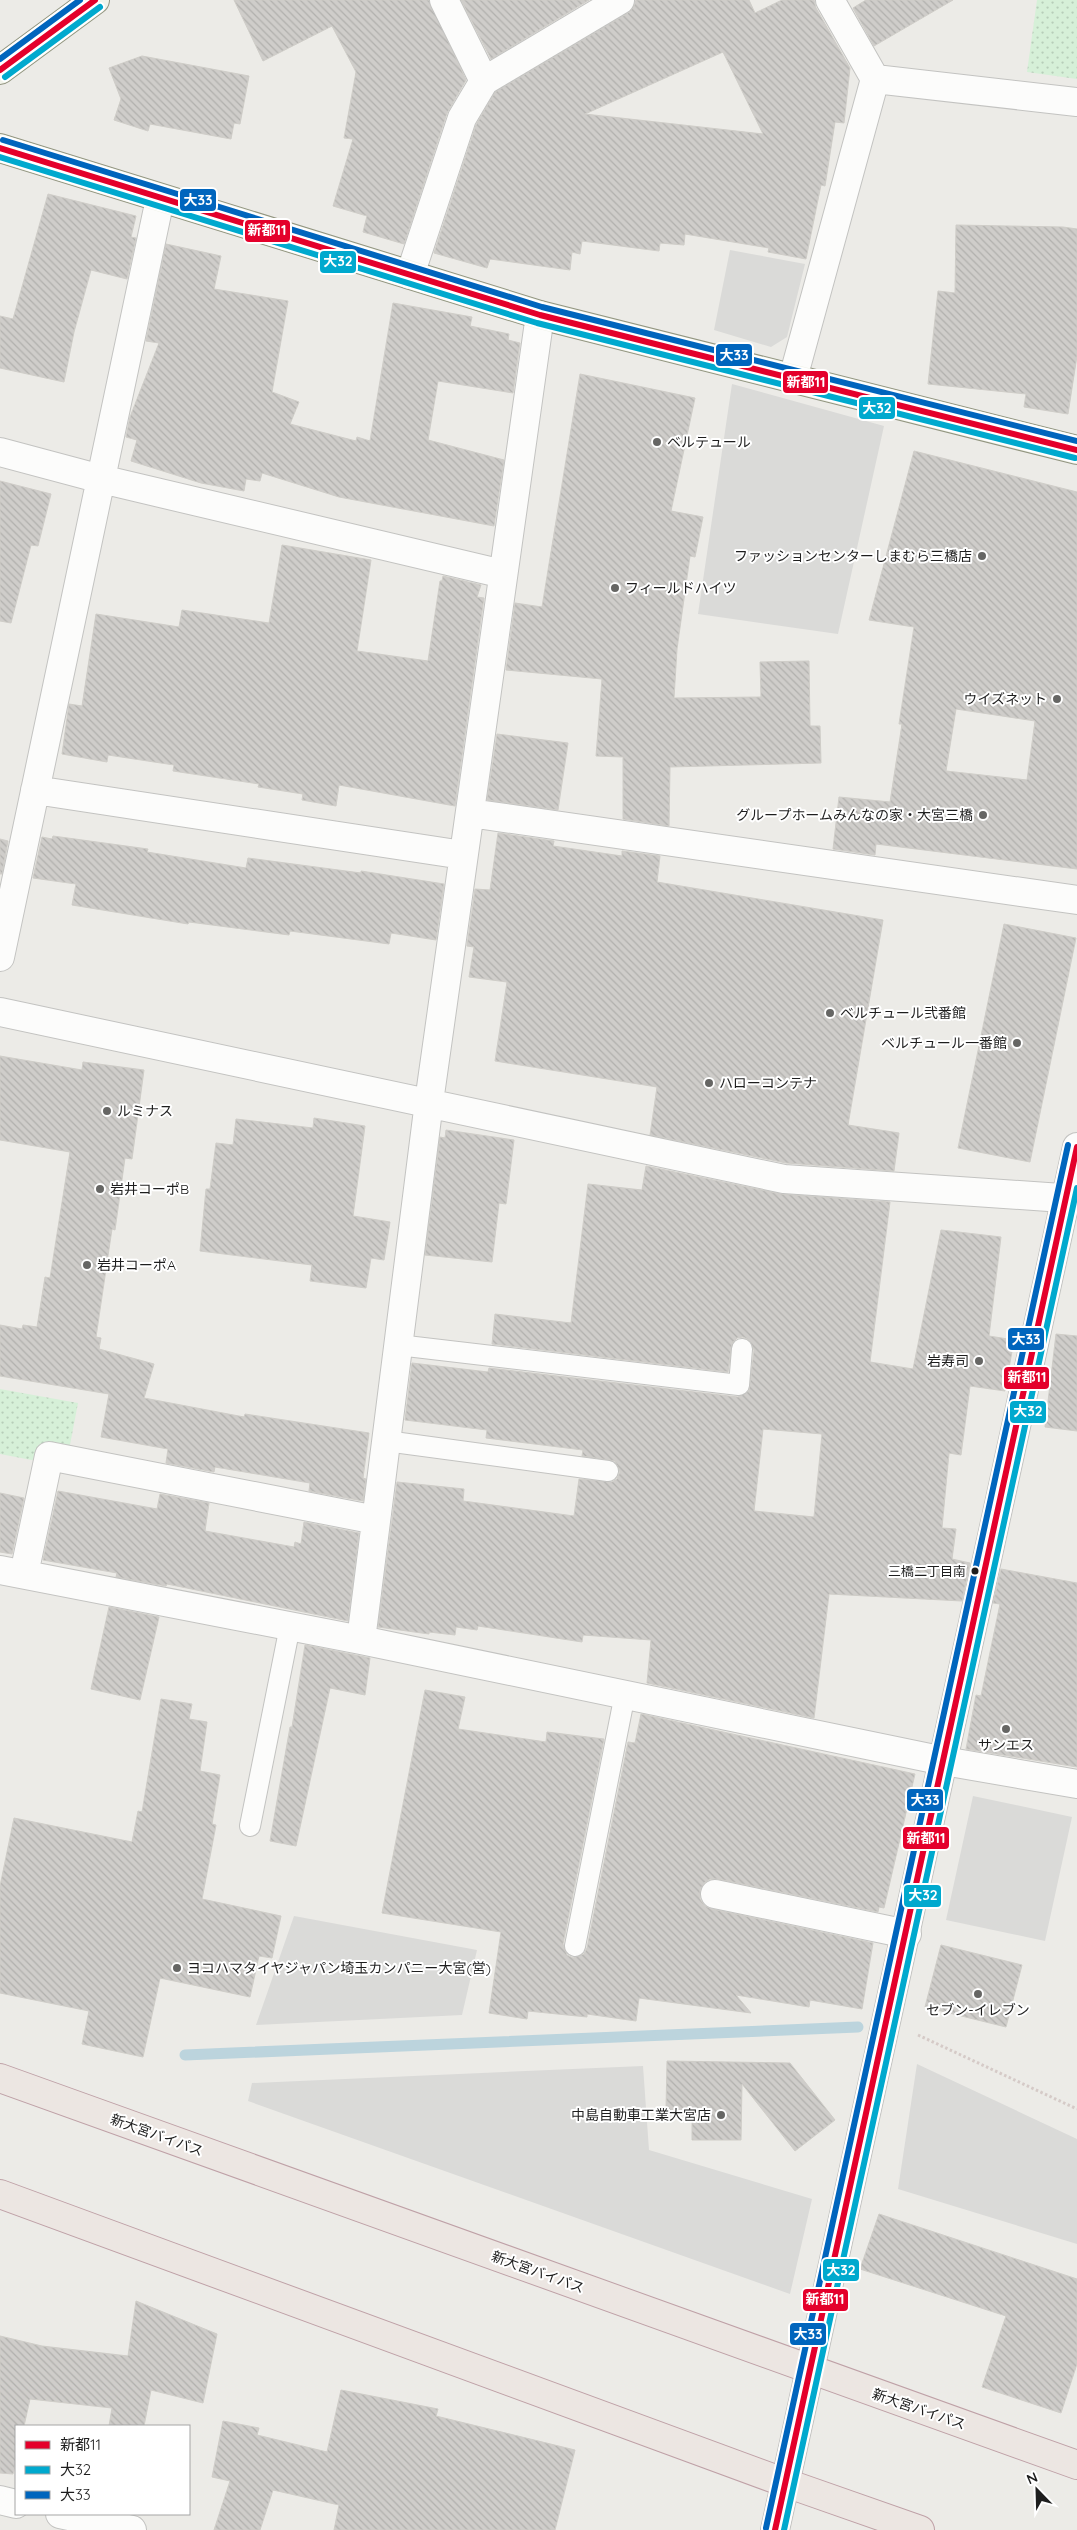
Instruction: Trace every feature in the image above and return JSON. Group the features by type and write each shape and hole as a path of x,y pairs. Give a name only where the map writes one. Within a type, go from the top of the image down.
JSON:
{"highway":[{"name":"新大宮バイパス","path":"0,2078 1077,2465"},
{"path":"0,2194 786,2484 920,2530"}],"main road":[{"path":"0,70 96,0"},
{"path":"0,148 540,315 1077,450"}],"street":[{"path":"444,0 484,81"},
{"path":"410,275 462,118 484,81 620,0"},
{"path":"793,378 875,79 830,0"},
{"path":"875,79 1077,102"},
{"path":"0,957 160,199"},
{"path":"361,1640 429,1102 540,315"},
{"path":"0,452 101,479 503,574"},
{"path":"35,790 463,856"},
{"path":"470,813 1077,900"},
{"path":"0,1012 784,1179 1071,1198"},
{"path":"775,2530 944,1761 1071,1198 1077,1147"},
{"path":"376,1520 49,1456 12,1572 361,1640 944,1761 1077,1784"},
{"path":"715,1894 907,1934"},
{"path":"0,2500 15,2504"},
{"path":"64,2515 132,2530"}],"lane":[{"path":"398,1345 739,1385 742,1349"},
{"path":"386,1441 608,1471"},
{"path":"250,1826 290,1626"},
{"path":"574,1946 625,1694"}],"path":[{"path":"888,2021 1077,2109"}],"shaded area":[{"path":"730,250 805,264 787,337 771,347 714,330"},
{"path":"732,384 884,426 838,634 698,614"},
{"path":"973,1796 1072,1817 1045,1941 946,1920"},
{"path":"294,1916 477,1950 462,2015 256,2025"},
{"path":"917,2064 1077,2139 1077,2244 898,2189"},
{"path":"643,2066 649,2150 812,2199 790,2294 248,2101 252,2083"}],"green space":[{"path":"1037,0 1077,0 1077,79 1027,72"},
{"path":"0,1389 78,1403 69,1450 40,1445 37,1461 0,1454"}],"building":[{"path":"234,0 429,0 466,80 447,113 404,244 363,232 367,216 333,206 353,139 344,138 356,72 332,26 263,61"},
{"path":"461,0 589,0 491,59"},
{"path":"636,0 749,0 755,13 782,0 814,0 816,8 850,68 844,123 835,122 825,186 821,185 806,259 768,252 769,248 685,234 684,245 660,243 659,251 582,241 580,254 572,252 570,270 490,259 487,268 434,253 476,125 495,92 628,13 633,8","holes":["723,52 763,134 585,114"]},
{"path":"866,0 953,0 874,46 853,8"},
{"path":"142,56 249,76 240,124 234,123 231,139 150,124 148,131 114,120 121,99 109,68"},
{"path":"48,194 136,216 131,237 136,238 127,279 91,270 74,332 64,382 0,368 0,316 13,319"},
{"path":"956,225 1063,227 1077,229 1077,356 1068,414 1024,407 1026,394 928,384 938,291 955,293"},
{"path":"166,244 221,256 214,289 288,301 272,392 299,402 290,424 356,441 357,437 370,441 393,303 472,317 470,326 509,334 508,340 520,343 513,393 438,381 428,440 504,460 494,526 339,497 262,473 260,481 246,479 244,491 201,483 131,461 137,440 126,437 130,417 159,343 146,341"},
{"path":"580,374 695,398 671,511 703,517 695,557 690,556 677,649 674,698 761,697 760,662 809,661 810,726 820,726 821,763 670,767 669,826 623,819 623,757 596,756 602,679 506,670 515,603 542,607"},
{"path":"914,451 1077,492 1077,869 876,844 875,855 833,849 839,797 890,802 902,724 899,724 914,627 869,620","holes":["956,709 1035,721 1027,780 946,771"]},
{"path":"0,481 51,494 38,546 31,545 11,623 0,621"},
{"path":"282,545 371,560 357,651 428,661 440,581 442,581 443,576 481,585 477,597 484,598 455,806 339,785 336,806 302,800 303,794 258,787 259,784 173,771 174,765 108,755 107,762 62,754 69,704 82,706 96,614 179,627 182,610 269,623"},
{"path":"497,734 568,743 558,810 487,800"},
{"path":"498,833 554,841 553,846 622,856 622,851 660,856 657,882 883,920 848,1125 899,1133 894,1171 786,1163 650,1135 657,1087 495,1061 507,982 469,977 474,947 467,946 475,889 490,890"},
{"path":"53,836 148,849 147,852 246,868 248,858 361,873 361,871 444,884 436,940 391,933 389,944 290,931 289,935 189,922 188,924 72,905 76,884 33,878 42,837 52,839"},
{"path":"0,839 8,841 2,874 0,874"},
{"name":"ベルチュール一番館","path":"1004,924 1076,938 1030,1162 958,1148"},
{"path":"0,1056 82,1070 83,1062 144,1070 132,1159 125,1158 115,1230 112,1229 96,1337 101,1338 99,1349 154,1364 144,1398 244,1417 245,1414 369,1433 363,1478 366,1479 363,1501 309,1491 310,1483 215,1467 214,1472 166,1463 168,1449 101,1437 109,1394 0,1376 0,1325 22,1329 23,1325 37,1327 45,1277 50,1278 70,1152 0,1140"},
{"path":"314,1118 365,1126 353,1216 390,1222 384,1260 371,1258 366,1288 310,1281 312,1265 200,1251 206,1189 210,1189 216,1143 233,1145 236,1119 313,1128"},
{"path":"446,1130 514,1140 506,1204 499,1203 492,1262 425,1255 440,1137 445,1138"},
{"path":"646,1166 781,1194 890,1202 870,1362 913,1369 941,1230 1001,1237 989,1336 1014,1340 1005,1391 970,1386 961,1455 949,1453 942,1528 956,1529 952,1559 970,1563 962,1601 829,1594 814,1718 647,1683 651,1640 583,1635 582,1642 478,1626 477,1630 456,1627 455,1635 429,1632 429,1634 378,1627 397,1482 464,1489 463,1501 574,1516 579,1479 612,1482 617,1479 620,1472 615,1461 582,1456 583,1450 486,1438 487,1430 405,1420 412,1363 488,1372 489,1368 738,1397 749,1391 754,1350 749,1340 743,1337 737,1338 732,1343 728,1372 492,1344 495,1314 571,1323 588,1184 642,1190","holes":["763,1429 822,1434 814,1517 754,1511"]},
{"path":"1056,1334 1077,1336 1077,1431 1045,1427"},
{"path":"58,1491 157,1509 160,1494 209,1503 205,1531 294,1547 295,1542 301,1544 304,1522 359,1533 348,1621 167,1584 166,1586 116,1577 117,1573 43,1560"},
{"path":"0,1493 24,1498 12,1554 0,1552"},
{"path":"1001,1569 1077,1583 1077,1767 966,1749 976,1695 981,1696 1000,1604 993,1603"},
{"path":"109,1607 159,1617 140,1700 91,1689"},
{"path":"305,1645 370,1658 365,1695 330,1688 296,1846 270,1841 290,1727 292,1727"},
{"path":"425,1690 465,1697 458,1729 546,1742 547,1732 604,1739 563,1944 567,1955 573,1958 584,1954 587,1948 628,1742 635,1743 641,1714 915,1774 884,1908 879,1907 878,1912 718,1879 710,1879 704,1883 700,1890 700,1899 705,1906 712,1909 873,1943 862,2009 810,2000 809,2007 736,1995 751,2013 639,1998 636,2021 587,2014 587,2017 528,2011 527,2019 489,2013 501,1932 382,1913"},
{"path":"161,1699 192,1704 189,1719 207,1722 200,1771 220,1775 212,1824 216,1825 202,1899 281,1916 272,1958 259,1956 250,1997 160,1978 143,2057 82,2044 89,2011 0,1993 0,1886 14,1818 132,1842 138,1811 142,1812"},
{"path":"941,1945 1022,1965 1006,2027 925,2007"},
{"path":"667,2061 790,2063 835,2120 795,2151 742,2084 741,2140 692,2140 692,2111 666,2110"},
{"path":"879,2214 1077,2279 1077,2364 1061,2413 982,2387 1006,2316 860,2269"},
{"path":"136,2301 217,2334 203,2403 151,2390 144,2425 109,2425 112,2408 30,2399 24,2425 15,2425 15,2465 13,2474 0,2473 0,2336 42,2346 128,2356"},
{"path":"341,2390 438,2409 436,2416 575,2450 555,2530 334,2530 339,2505 273,2490 260,2530 214,2530 230,2481 212,2477 223,2421 259,2428 257,2435 327,2452"}],"waterway":[{"path":"185,2055 858,2027"}],"transit line":[{"name":"大33","path":"0,59 80,0"},
{"name":"新都11","path":"0,70 95,0"},
{"name":"大32","path":"5,77 100,7"},
{"name":"大33","path":"3,140 542,307 1077,441"},
{"name":"新都11","path":"0,148 540,315 1077,450"},
{"name":"大32","path":"0,157 537,323 1075,458"},
{"name":"大33","path":"766,2528 1068,1145"},
{"name":"新都11","path":"775,2530 1077,1147"},
{"name":"大32","path":"784,2530 1077,1188"}],"place":[{"name":"ベルテュール","path":"657,442"},
{"name":"ファッションセンターしまむら三橋店","path":"982,556"},
{"name":"フィールドハイツ","path":"615,588"},
{"name":"ウイズネット","path":"1057,699"},
{"name":"グループホームみんなの家・大宮三橋","path":"983,815"},
{"name":"ベルチュール弐番館","path":"830,1013"},
{"name":"ベルチュール一番館","path":"1017,1043"},
{"name":"ハローコンテナ","path":"709,1083"},
{"name":"ルミナス","path":"107,1111"},
{"name":"岩井コーポB","path":"100,1189"},
{"name":"岩井コーポA","path":"87,1265"},
{"name":"岩寿司","path":"979,1361"},
{"name":"三橋二丁目南","path":"975,1571"},
{"name":"サンエス","path":"1006,1729"},
{"name":"ヨコハマタイヤジャパン埼玉カンパニー大宮(営)","path":"177,1968"},
{"name":"セブン-イレブン","path":"978,1994"},
{"name":"中島自動車工業大宮店","path":"721,2115"}]}
